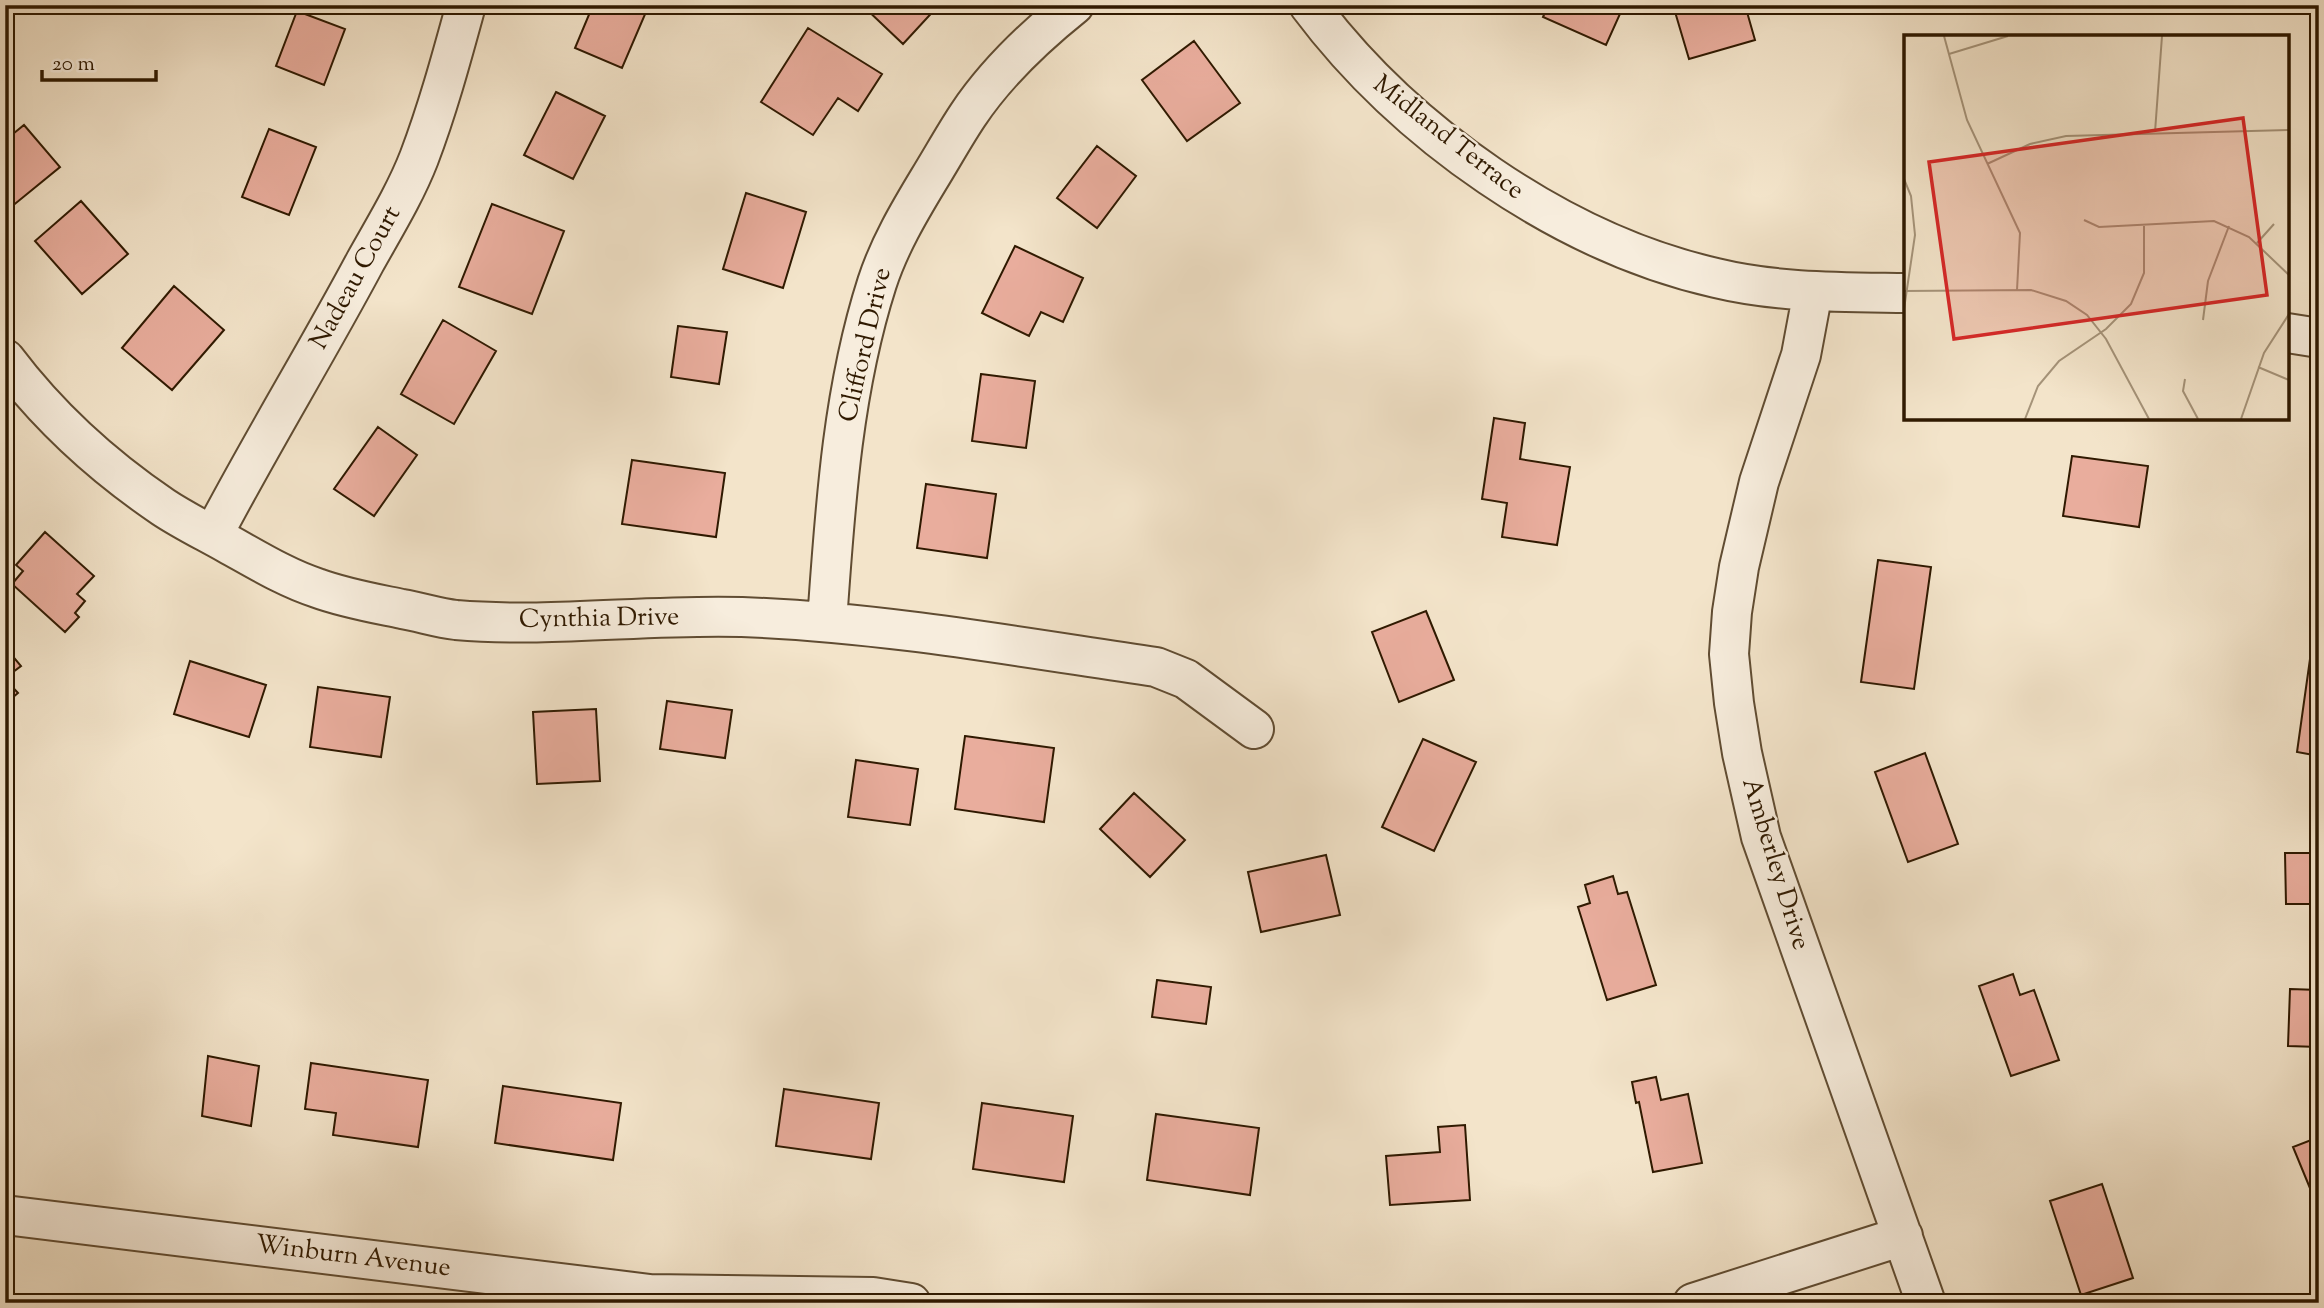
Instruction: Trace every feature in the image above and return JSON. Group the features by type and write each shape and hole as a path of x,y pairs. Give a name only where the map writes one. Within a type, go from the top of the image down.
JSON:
{"street":[{"name":"Nadeau Court","path":"212,536 244,475 333,323 405,188 418,159 466,5"},
{"name":"Clifford Drive","path":"827,622 846,422 856,367 877,283 889,251 911,209 969,114 1002,71 1042,30 1074,5"},
{"name":"Midland Terrace","path":"1310,5 1331,34 1378,85 1469,161 1532,204 1646,258 1715,278 1813,291 1904,293"},
{"name":"Amberley Drive","path":"1813,291 1801,355 1759,482 1739,567 1729,654 1742,753 1761,837 1926,1303"},
{"path":"2289,333 2319,338"},
{"name":"Cynthia Drive","path":"12,382 119,475 164,508 273,569 316,588 455,620 566,621 741,617 827,622 1156,667 1186,679 1254,729"},
{"name":"Winburn Avenue","path":"5,1214 649,1298 873,1297 911,1303"},
{"path":"1693,1303 1903,1236"}],"building":[{"path":"593,5 649,5 622,68 575,48"},
{"path":"862,5 939,5 903,44"},
{"path":"1548,5 1624,5 1606,45 1543,17"},
{"path":"1673,5 1745,5 1755,40 1689,59"},
{"path":"297,11 345,29 324,85 276,66"},
{"path":"808,28 882,74 858,111 838,98 813,135 761,102"},
{"path":"1194,41 1240,103 1187,141 1142,80"},
{"path":"556,92 605,116 573,179 524,155"},
{"path":"24,125 60,167 5,212 5,135 8,138"},
{"path":"269,129 316,147 289,215 242,197"},
{"path":"1097,146 1136,176 1097,228 1057,198"},
{"path":"746,193 806,212 783,288 723,269"},
{"path":"81,201 128,254 82,294 35,241"},
{"path":"492,204 564,231 532,314 459,287"},
{"path":"1015,246 1083,278 1063,322 1041,312 1029,336 982,313"},
{"path":"174,286 224,330 172,390 122,348"},
{"path":"443,320 496,351 454,424 401,394"},
{"path":"678,326 727,332 719,384 671,377"},
{"path":"981,374 1035,381 1026,448 972,441"},
{"path":"1494,418 1525,423 1520,459 1570,467 1557,545 1502,537 1507,503 1482,499"},
{"path":"378,427 417,455 374,516 334,489"},
{"path":"2072,456 2148,466 2139,527 2063,516"},
{"path":"632,460 725,473 716,537 622,524"},
{"path":"926,484 996,494 987,558 917,548"},
{"path":"45,532 94,576 77,594 85,601 75,613 79,617 65,632 12,584 23,571 16,565"},
{"path":"1878,560 1931,567 1914,689 1861,682"},
{"path":"1426,611 1454,680 1399,702 1372,632"},
{"path":"5,647 21,666 5,678"},
{"path":"2310,659 2319,661 2319,756 2297,752"},
{"path":"190,661 266,685 249,737 174,714"},
{"path":"5,679 18,693 5,704"},
{"path":"318,687 390,697 381,757 310,747"},
{"path":"667,701 732,710 725,758 660,749"},
{"path":"596,709 600,781 537,784 533,712"},
{"path":"965,736 1054,748 1044,822 955,809"},
{"path":"1423,739 1476,762 1434,851 1382,827"},
{"path":"1925,753 1958,844 1908,862 1875,772"},
{"path":"856,760 918,769 910,825 848,817"},
{"path":"1134,793 1185,840 1150,877 1100,829"},
{"path":"2285,853 2319,853 2319,904 2286,904"},
{"path":"1326,855 1340,915 1261,932 1248,872"},
{"path":"1613,876 1618,894 1627,892 1656,985 1607,1000 1578,907 1590,903 1585,885"},
{"path":"2013,974 2020,995 2034,990 2059,1060 2011,1076 1979,986"},
{"path":"1157,980 1211,987 1206,1024 1152,1017"},
{"path":"2290,989 2319,990 2319,1047 2288,1046"},
{"path":"208,1056 259,1066 251,1126 202,1116"},
{"path":"311,1063 428,1080 418,1147 333,1135 336,1113 305,1109"},
{"path":"1656,1077 1661,1100 1688,1094 1702,1163 1653,1172 1639,1102 1636,1103 1632,1082"},
{"path":"503,1086 621,1103 613,1160 495,1143"},
{"path":"784,1089 879,1103 871,1159 776,1146"},
{"path":"982,1103 1073,1116 1064,1182 973,1169"},
{"path":"1156,1114 1259,1128 1250,1195 1147,1180"},
{"path":"1465,1125 1470,1200 1390,1205 1386,1156 1440,1152 1438,1127"},
{"path":"2319,1137 2319,1210 2293,1147"},
{"path":"2102,1184 2133,1278 2081,1295 2050,1201"}]}
